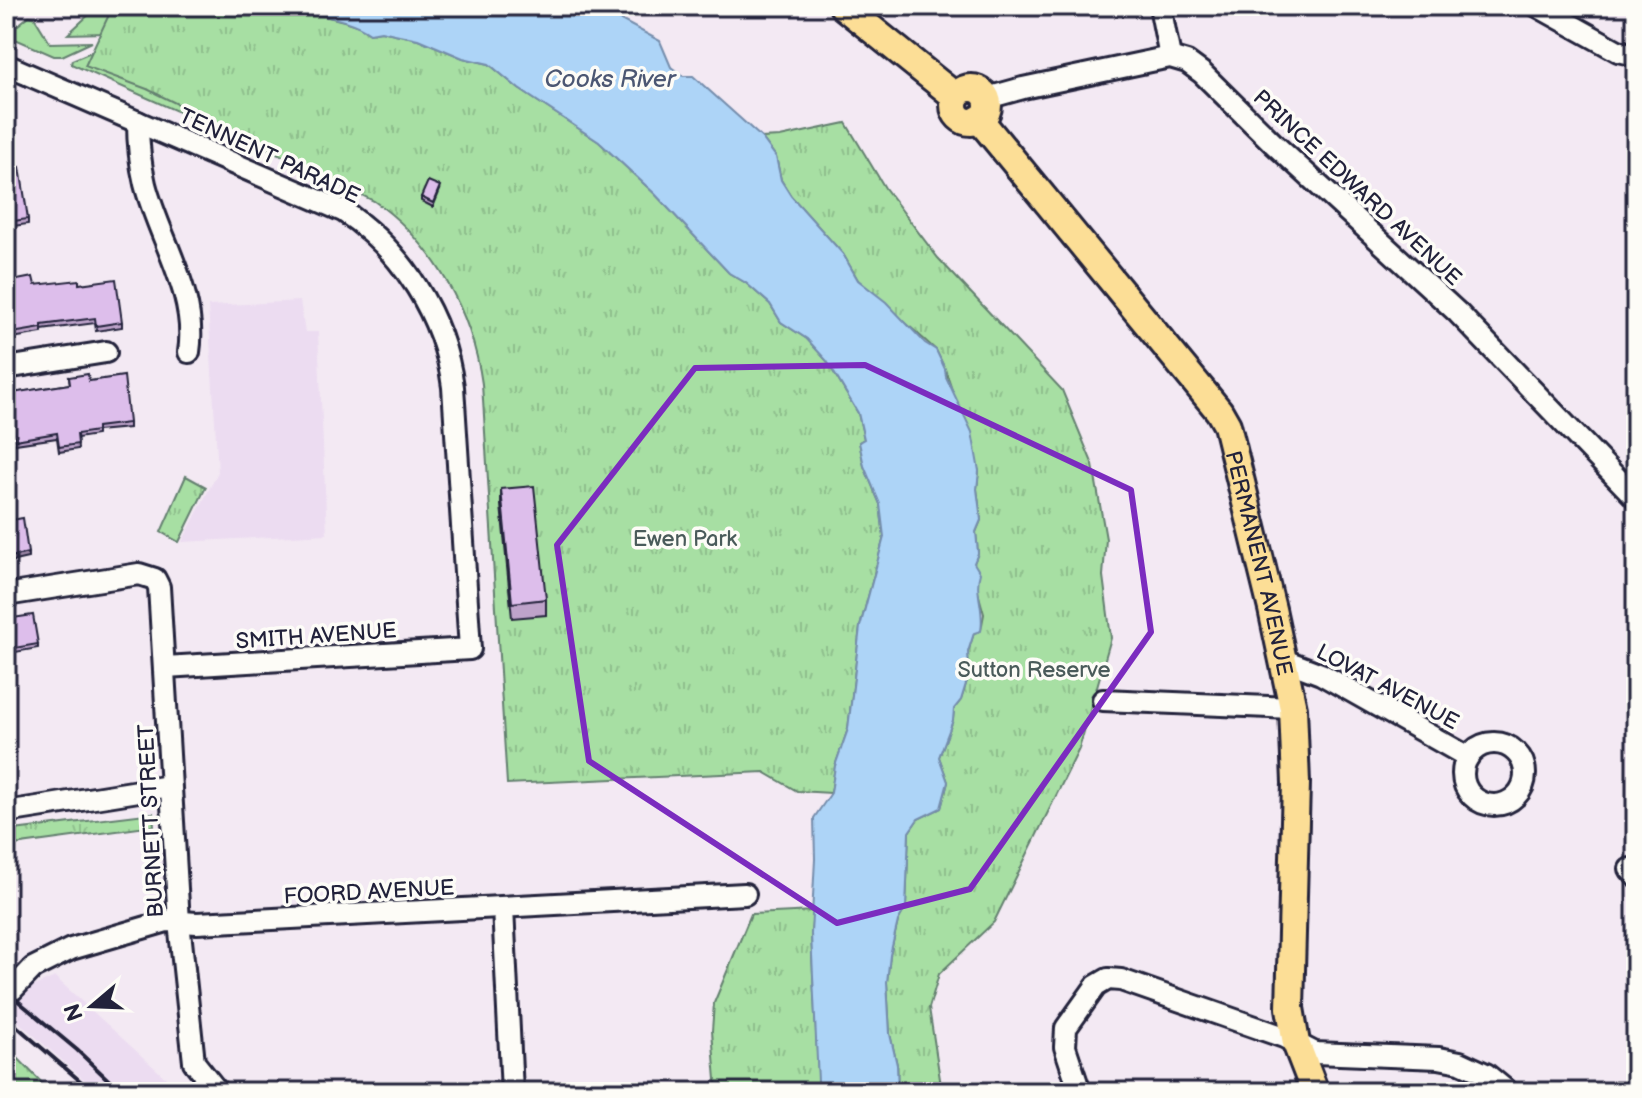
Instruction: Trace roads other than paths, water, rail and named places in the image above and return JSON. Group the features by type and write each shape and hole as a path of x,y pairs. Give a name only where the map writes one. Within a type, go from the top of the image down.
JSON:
{"main road":[{"name":"PERMANENT AVENUE","path":"843,6 956,97 954,106 961,118 970,122 983,109 1227,425 1293,708 1296,762 1290,1008 1296,1043 1315,1092"}],"street":[{"path":"983,109 1170,57 1160,6"},
{"path":"1537,6 1618,51 1636,55"},
{"name":"PRINCE EDWARD AVENUE","path":"1170,57 1187,62 1202,73 1275,145 1458,313 1636,498"},
{"name":"TENNENT PARADE","path":"6,65 343,211 362,225 413,280 439,329 452,373 470,649"},
{"path":"138,122 145,185 190,311 189,352"},
{"path":"6,368 106,352"},
{"name":"BURNETT STREET","path":"6,595 139,574 155,579 161,595 179,922 194,1062 218,1092"},
{"name":"SMITH AVENUE","path":"165,667 470,649"},
{"name":"LOVAT AVENUE","path":"1284,660 1321,674 1468,757"},
{"path":"1103,700 1293,708"},
{"path":"6,812 170,786"},
{"name":"FOORD AVENUE","path":"12,990 33,968 56,955 167,921 197,923 745,894"},
{"path":"503,908 512,1092"},
{"path":"1080,1092 1065,1047 1066,1028 1096,986 1108,979 1121,980 1296,1043 1315,1053 1439,1058 1460,1062 1486,1074 1508,1092"}],"water":[{"name":"Cooks River","path":"284,6 595,6 660,41 671,67 683,76 693,76 762,138 776,157 781,180 791,196 843,254 858,280 936,350 972,432 979,471 977,489 981,520 976,532 978,553 974,563 980,573 978,587 982,623 981,631 974,633 968,652 969,674 939,757 948,782 941,808 918,819 909,832 906,907 898,921 887,982 898,1092 819,1092 818,1081 811,934 814,818 831,793 835,766 848,729 860,627 884,537 880,504 864,466 859,442 864,439 858,413 827,361 807,339 781,322 770,304 729,273 655,194 599,142 519,89 489,64 463,58 418,39 381,31 370,33 340,20"}],"railway":[{"path":"6,991 77,1050 121,1092"},
{"path":"6,1017 93,1092"}],"park label":[{"name":"Ewen Park","path":"685,538"},
{"name":"Sutton Reserve","path":"1034,669"}]}
